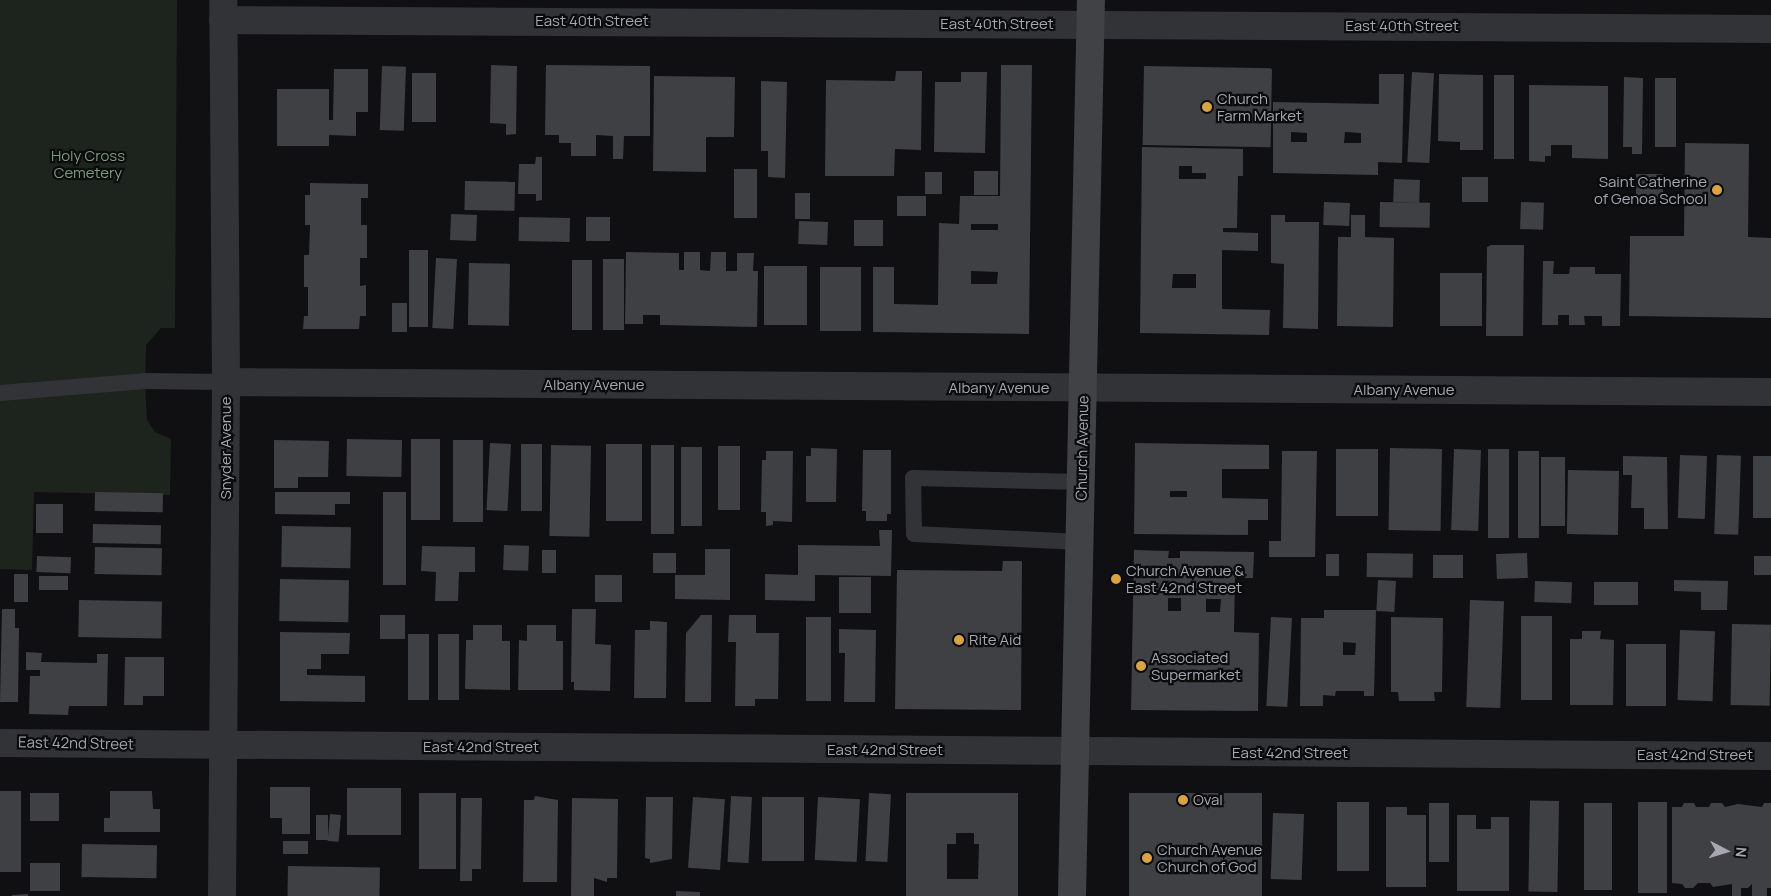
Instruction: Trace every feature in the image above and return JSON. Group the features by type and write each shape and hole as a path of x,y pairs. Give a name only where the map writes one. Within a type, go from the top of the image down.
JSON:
{"main road":[{"name":"Church Avenue","path":"1072,896 1090,12"}],"street":[{"name":"East 40th Street","path":"223,10 1090,12 1771,29"},
{"name":"Snyder Avenue","path":"222,896 226,382 223,10"},
{"name":"Albany Avenue","path":"226,382 1771,392"},
{"name":"East 42nd Street","path":"0,742 1771,756"}],"lane":[{"path":"0,393 145,381 226,382"},
{"path":"1080,542 914,534 913,478 1081,482"}],"green space":[{"name":"Holy Cross Cemetery","path":"0,0 177,0 175,328 161,328 146,345 145,381 147,420 155,432 171,439 170,495 34,492 32,570 0,569"}],"building":[{"path":"491,65 517,66 516,134 506,135 506,124 490,123"},
{"path":"546,65 650,66 650,136 624,136 623,159 613,159 613,136 596,135 596,156 571,156 571,143 559,143 559,135 545,135"},
{"path":"1001,65 1032,65 1029,334 873,332 873,267 894,267 894,304 938,305 939,223 959,224 960,196 1000,196","holes":["971,224 998,224 998,230 971,230","971,271 998,272 997,284 971,284"]},
{"path":"382,66 406,67 404,131 380,130"},
{"name":"Church Farm Market","path":"1144,66 1272,68 1271,147 1143,145"},
{"path":"334,69 368,69 368,112 356,112 356,136 329,135 329,120 333,120"},
{"path":"896,71 922,71 921,150 895,149 894,176 825,176 826,80 895,81"},
{"path":"961,72 987,72 985,153 934,152 935,82 961,82"},
{"path":"1412,72 1434,73 1429,163 1407,162"},
{"path":"412,73 436,73 436,122 412,122"},
{"path":"1379,74 1404,74 1402,163 1378,162 1378,175 1273,173 1273,102 1379,104","holes":["1291,132 1307,133 1307,142 1291,142","1345,132 1361,133 1361,143 1344,143"]},
{"path":"1439,74 1483,75 1483,150 1460,150 1460,142 1438,141"},
{"path":"1494,75 1514,75 1514,159 1494,159"},
{"path":"654,76 735,77 734,137 706,137 706,172 653,171"},
{"path":"1624,77 1643,78 1642,154 1632,154 1632,147 1623,147"},
{"path":"1655,78 1676,78 1676,147 1655,147"},
{"path":"761,81 787,82 785,178 768,177 768,151 761,151"},
{"path":"1529,85 1608,86 1608,159 1572,158 1572,145 1551,145 1551,156 1545,156 1545,162 1529,161"},
{"path":"277,89 329,89 329,146 277,146"},
{"name":"Saint Catherine of Genoa School","path":"1685,143 1749,144 1748,237 1771,238 1771,318 1629,316 1630,236 1684,236"},
{"path":"1142,147 1243,149 1243,176 1238,176 1237,228 1223,228 1223,232 1258,233 1258,251 1222,250 1222,309 1270,310 1269,335 1140,333","holes":["1179,166 1192,166 1192,173 1206,173 1206,179 1179,179","1173,274 1196,274 1196,288 1172,288"]},
{"path":"536,157 542,157 542,200 536,201 536,194 518,194 519,164 535,164"},
{"path":"734,169 757,169 757,218 734,218"},
{"path":"974,171 998,171 998,195 974,195"},
{"path":"925,172 942,172 942,194 925,194"},
{"path":"1636,174 1663,174 1663,203 1636,203"},
{"path":"1462,177 1488,177 1488,202 1462,202"},
{"path":"1394,179 1420,180 1419,203 1393,202"},
{"path":"465,181 515,182 514,211 464,210"},
{"path":"310,183 368,184 368,198 361,198 361,225 367,225 367,258 360,258 360,286 366,285 366,316 360,316 359,329 303,329 304,316 308,316 308,287 304,287 304,255 309,255 310,225 305,225 305,195 310,195"},
{"path":"795,193 810,193 810,219 795,219"},
{"path":"897,196 926,196 926,216 897,216"},
{"path":"1324,202 1350,203 1349,226 1323,225"},
{"path":"1380,202 1430,203 1430,228 1380,227"},
{"path":"1521,202 1544,203 1543,230 1520,229"},
{"path":"451,214 477,215 476,241 450,240"},
{"path":"1271,215 1285,215 1285,222 1319,222 1318,329 1283,328 1284,264 1271,263"},
{"path":"1351,215 1365,215 1365,237 1394,238 1393,327 1337,326 1338,237 1351,237"},
{"path":"519,217 570,218 570,242 519,241"},
{"path":"586,217 610,217 610,241 586,241"},
{"path":"854,220 883,220 883,246 854,246"},
{"path":"799,221 828,222 827,245 798,244"},
{"path":"1491,245 1524,245 1523,336 1486,336 1487,247"},
{"path":"409,250 428,250 428,327 409,327"},
{"path":"626,252 679,253 679,270 684,270 684,252 700,252 700,270 710,271 711,252 726,252 726,271 737,271 737,253 754,253 753,271 758,271 757,327 660,325 660,315 643,315 643,324 625,324"},
{"path":"436,258 457,259 453,329 432,328"},
{"path":"603,259 624,259 624,330 603,330"},
{"path":"572,260 592,260 592,330 572,330"},
{"path":"1543,261 1554,261 1553,274 1569,274 1570,267 1595,267 1595,274 1621,274 1620,326 1602,326 1602,316 1584,316 1585,325 1569,325 1569,315 1558,315 1558,325 1542,325"},
{"path":"469,263 510,264 509,326 468,325"},
{"path":"764,266 807,266 807,325 764,325"},
{"path":"820,267 861,267 861,331 820,331"},
{"path":"1440,273 1482,273 1482,326 1440,326"},
{"path":"392,303 407,303 407,332 392,332"},
{"path":"347,439 402,440 401,477 346,476"},
{"path":"411,439 440,439 440,520 411,520"},
{"path":"274,440 329,441 328,477 298,477 298,488 274,488"},
{"path":"453,440 483,440 483,522 453,522"},
{"path":"490,443 511,444 507,511 486,510"},
{"path":"1135,443 1269,445 1269,469 1222,469 1222,498 1268,499 1268,520 1248,520 1248,535 1134,534","holes":["1170,491 1187,491 1187,497 1170,497"]},
{"path":"521,444 542,444 542,511 521,511"},
{"path":"606,444 642,444 642,521 606,521"},
{"path":"551,445 591,446 589,537 549,536"},
{"path":"651,445 674,445 674,534 651,534"},
{"path":"718,446 740,446 740,510 718,510"},
{"path":"681,447 702,447 702,526 681,526"},
{"path":"811,448 837,449 836,502 806,502 806,456 811,456"},
{"path":"1390,448 1442,449 1441,531 1389,530"},
{"path":"1336,449 1378,449 1378,516 1336,516"},
{"path":"1454,449 1481,450 1478,531 1451,530"},
{"path":"1488,449 1509,449 1509,538 1488,538"},
{"path":"863,450 891,450 891,514 887,514 887,521 866,521 866,511 862,511"},
{"path":"766,451 793,451 792,522 773,521 773,525 766,526 766,512 761,512 762,460 766,460"},
{"path":"1282,451 1317,451 1315,557 1269,557 1269,541 1281,541"},
{"path":"1518,451 1539,451 1539,538 1518,538"},
{"path":"1680,455 1707,456 1705,519 1678,518"},
{"path":"1717,455 1741,456 1738,535 1714,534"},
{"path":"1623,456 1667,457 1668,529 1644,529 1644,508 1631,508 1632,475 1623,475"},
{"path":"1753,456 1771,456 1771,518 1753,518"},
{"path":"1541,457 1565,457 1565,526 1541,526"},
{"path":"1568,470 1619,471 1618,535 1567,534"},
{"path":"95,492 163,493 163,512 95,511"},
{"path":"275,492 350,492 350,504 335,504 335,515 275,514"},
{"path":"383,492 406,492 406,585 383,585"},
{"path":"36,504 63,504 63,533 36,533"},
{"path":"93,524 161,525 161,544 93,543"},
{"path":"282,526 351,527 350,568 281,567"},
{"path":"879,530 892,530 891,576 815,575 815,601 765,600 765,574 798,575 798,545 880,546"},
{"path":"504,545 529,546 528,571 503,570"},
{"path":"422,546 475,547 475,572 459,572 458,601 435,601 436,572 421,571"},
{"path":"95,547 162,548 162,575 95,574"},
{"path":"705,549 730,549 730,600 675,599 675,575 705,575"},
{"path":"542,550 556,550 556,573 542,573"},
{"path":"1134,550 1169,551 1168,558 1180,558 1180,551 1254,552 1253,578 1235,578 1234,632 1259,633 1258,711 1131,710","holes":["1168,598 1181,598 1181,611 1168,611","1206,599 1221,599 1220,612 1206,612"]},
{"path":"653,553 676,553 676,573 653,573"},
{"path":"1367,553 1413,554 1413,578 1367,577"},
{"path":"1527,553 1528,578 1497,579 1496,554"},
{"path":"1326,554 1339,554 1339,576 1326,576"},
{"path":"1433,555 1463,555 1463,578 1433,578"},
{"path":"37,556 71,557 70,573 36,572"},
{"path":"1754,556 1771,556 1771,575 1754,575"},
{"name":"Rite Aid","path":"1003,561 1022,561 1021,710 895,709 897,570 1002,571"},
{"path":"14,574 28,574 28,602 14,602"},
{"path":"595,575 622,575 622,602 595,602"},
{"path":"39,576 68,576 68,590 39,590"},
{"path":"839,577 871,577 871,613 839,613"},
{"path":"280,579 349,580 348,622 279,621"},
{"path":"1378,580 1396,581 1394,612 1376,611"},
{"path":"1674,580 1728,581 1727,610 1701,610 1701,592 1674,591"},
{"path":"1535,581 1572,582 1571,603 1534,602"},
{"path":"1594,582 1638,582 1638,605 1594,605"},
{"path":"79,600 162,601 161,638 78,637"},
{"path":"1470,600 1504,601 1500,708 1466,707"},
{"path":"2,609 15,609 15,628 19,628 18,702 0,702"},
{"path":"572,609 596,609 595,644 611,645 610,691 574,690 574,682 571,682"},
{"path":"1324,610 1376,610 1374,696 1364,696 1364,691 1336,691 1335,696 1323,695 1323,706 1300,706 1301,618 1324,618","holes":["1343,642 1356,643 1355,655 1343,655"]},
{"path":"380,615 405,615 405,639 380,639"},
{"path":"701,615 712,615 711,702 685,702 686,633"},
{"path":"729,615 756,615 756,633 779,633 778,699 755,699 755,706 735,706 736,642 728,642"},
{"path":"1521,616 1552,616 1552,700 1521,700"},
{"path":"806,617 831,617 831,701 806,701"},
{"path":"1271,617 1292,618 1287,707 1266,706"},
{"path":"1391,617 1443,618 1442,692 1434,692 1435,701 1399,701 1398,692 1391,692"},
{"path":"650,621 667,622 666,698 634,698 635,630 650,630"},
{"path":"1732,624 1771,625 1770,706 1731,705"},
{"path":"473,625 502,625 502,641 510,641 510,690 465,689 466,640 473,640"},
{"path":"527,625 556,625 556,641 563,641 563,690 518,690 519,640 527,641"},
{"path":"839,629 876,630 875,702 844,702 845,653 839,653"},
{"path":"1680,630 1715,631 1713,701 1678,700"},
{"path":"1582,631 1601,631 1600,639 1614,640 1613,705 1570,705 1570,639 1582,639"},
{"path":"280,632 350,633 349,654 321,654 321,669 307,669 307,675 365,676 365,702 280,701"},
{"path":"408,634 429,634 429,700 408,700"},
{"path":"438,634 459,634 459,700 438,700"},
{"path":"1626,644 1666,644 1666,706 1626,706"},
{"path":"26,652 42,653 41,662 97,663 97,654 108,654 107,706 69,706 68,715 29,714 30,676 40,676 40,670 26,670"},
{"path":"125,657 164,657 164,696 143,696 143,705 124,705"},
{"path":"270,787 310,787 310,834 282,834 282,818 270,818"},
{"path":"347,788 401,788 401,835 347,835"},
{"path":"0,791 21,791 21,872 0,872"},
{"path":"110,791 152,791 153,809 160,809 160,832 104,832 104,818 110,818"},
{"path":"30,793 59,793 59,821 30,821"},
{"path":"419,793 456,793 456,869 419,869"},
{"path":"869,793 891,794 887,862 865,861"},
{"path":"906,793 1018,793 1018,896 906,896","holes":["956,833 974,833 974,844 979,844 978,879 947,879 947,844 956,844"]},
{"path":"1129,793 1262,793 1262,896 1129,896"},
{"path":"535,796 558,800 557,882 523,882 524,800 534,800"},
{"path":"731,796 752,797 749,863 728,862"},
{"path":"646,797 673,797 672,859 650,863 650,859 645,858"},
{"path":"693,797 725,799 720,870 688,868"},
{"path":"762,797 804,797 804,861 762,861"},
{"path":"818,797 860,799 857,862 815,860"},
{"path":"461,798 482,798 481,869 472,869 472,881 460,881"},
{"path":"572,798 618,799 617,878 607,878 607,882 594,878 594,896 571,896"},
{"path":"1530,800 1559,801 1557,892 1528,891"},
{"path":"1337,802 1369,802 1369,871 1337,871"},
{"path":"1638,802 1667,802 1667,893 1638,893"},
{"path":"1429,803 1449,803 1449,862 1429,862"},
{"path":"1584,803 1612,803 1612,890 1584,890"},
{"path":"1684,803 1694,803 1696,807 1709,807 1711,803 1722,803 1725,807 1738,804 1762,807 1764,803 1771,803 1771,888 1767,888 1767,896 1752,896 1752,884 1748,888 1741,888 1741,896 1732,896 1732,884 1713,887 1710,883 1698,883 1693,888 1685,888 1682,884 1672,883 1672,807 1682,807"},
{"path":"1386,807 1407,807 1407,815 1426,815 1426,887 1386,887"},
{"path":"1273,813 1304,814 1302,880 1271,879"},
{"path":"330,814 341,815 339,842 328,841"},
{"path":"316,815 328,815 328,840 316,840"},
{"path":"1457,815 1476,815 1476,829 1491,829 1491,817 1509,817 1509,891 1457,891"},
{"path":"283,841 308,841 308,854 283,854"},
{"path":"82,844 157,845 156,878 81,877"},
{"path":"30,863 60,863 60,891 30,891"},
{"path":"288,866 380,868 379,896 287,896"},
{"path":"676,891 700,892 700,896 676,896"},
{"path":"28,894 28,896 12,896 12,895"}],"place":[{"name":"Church Farm Market","path":"1207,107"},
{"name":"Saint Catherine of Genoa School","path":"1717,190"},
{"name":"Church Avenue & East 42nd Street","path":"1116,579"},
{"name":"Rite Aid","path":"959,640"},
{"name":"Associated Supermarket","path":"1141,666"},
{"name":"Oval","path":"1183,800"},
{"name":"Church Avenue Church of God","path":"1147,858"}]}
